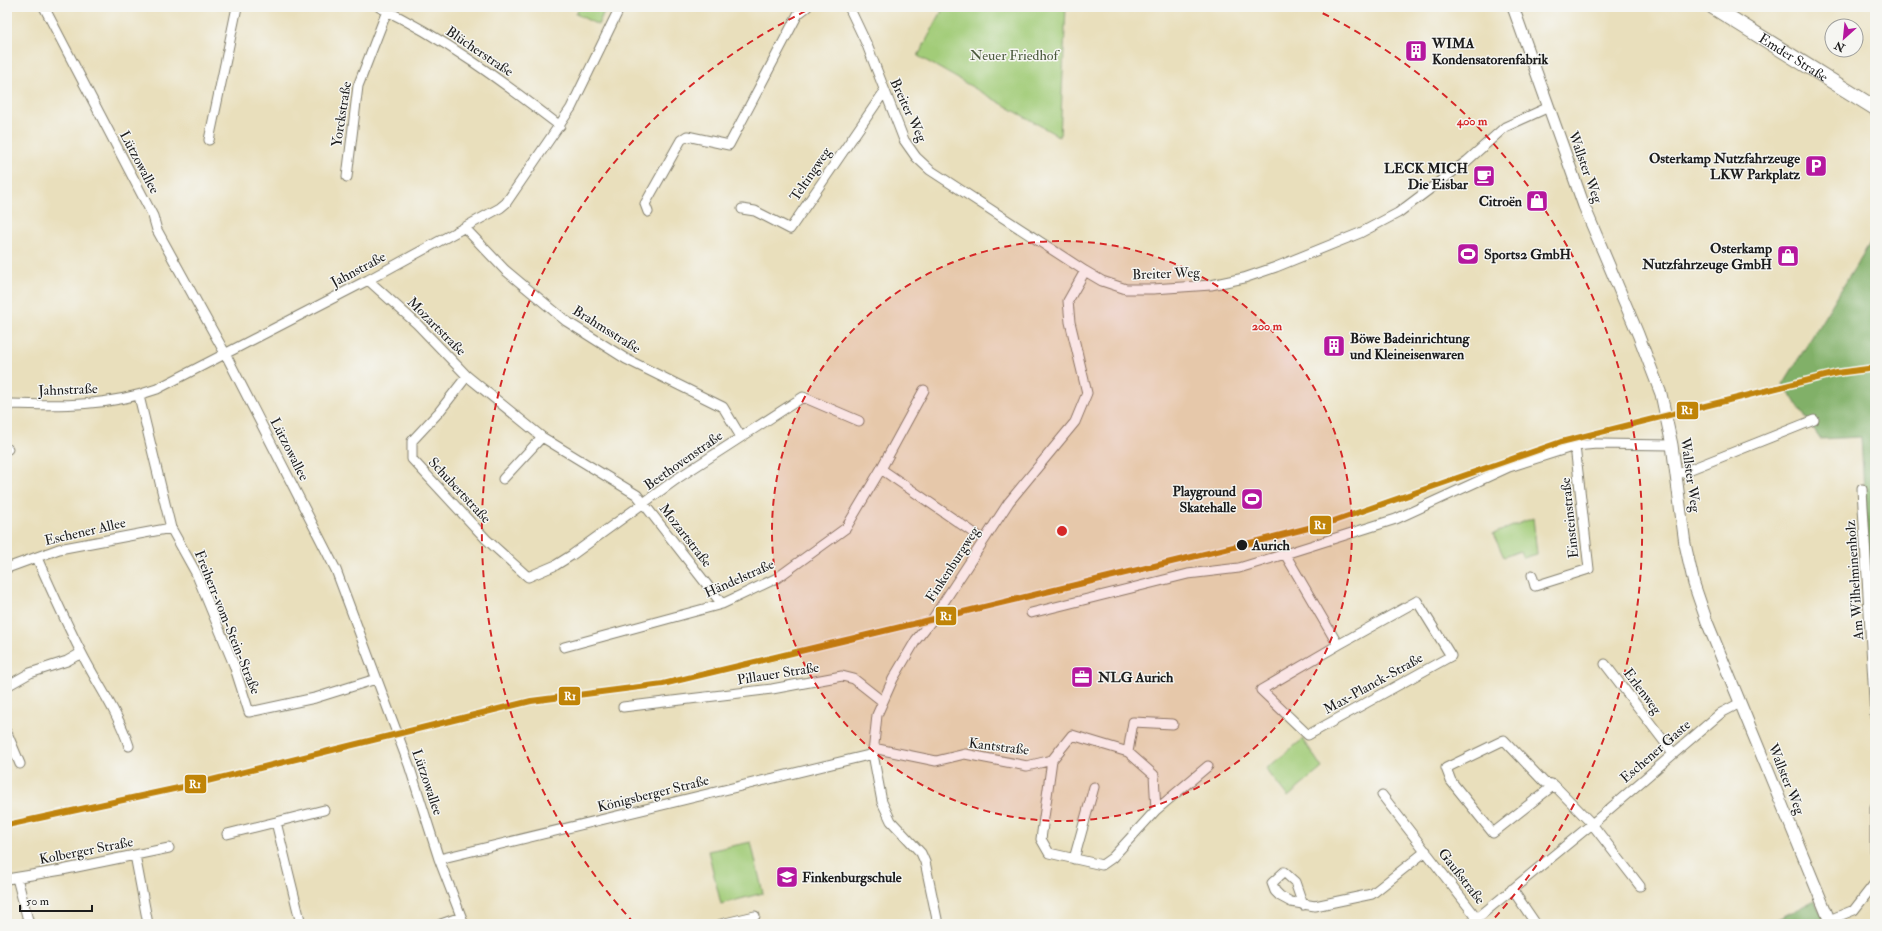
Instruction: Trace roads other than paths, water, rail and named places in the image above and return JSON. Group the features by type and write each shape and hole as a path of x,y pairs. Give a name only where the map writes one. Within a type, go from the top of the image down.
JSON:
{"main road":[{"name":"Emder Straße","path":"1713,7 1875,108"}],"street":[{"name":"Lützowallee","path":"44,7 153,216 157,230 226,355 336,570 409,765 439,859 463,921"},
{"path":"209,140 237,7"},
{"name":"Blücherstraße","path":"378,7 435,37 485,70 560,126"},
{"name":"Jahnstraße","path":"7,410 11,404 60,406 103,402 139,396 157,389 226,355 368,280 465,228 506,203 560,126 585,83 620,7"},
{"path":"648,212 645,204 681,140 687,136 729,145 798,14 807,7"},
{"name":"Breiter Weg","path":"849,7 867,45 884,92 904,140 916,157 930,170 1102,282 1126,289 1211,285 1244,278 1360,233 1398,213 1467,161 1505,127 1549,107"},
{"name":"Wallster Weg","path":"1513,7 1584,206 1653,370 1664,408 1672,445 1685,544 1694,584 1707,622 1830,922"},
{"name":"Yorckstraße","path":"347,177 358,86 387,11"},
{"name":"Teltingweg","path":"742,209 755,212 790,229 884,92"},
{"name":"Brahmsstraße","path":"465,228 505,270 566,321 626,359 724,407 741,437"},
{"name":"Finkenburgweg","path":"938,924 925,862 921,853 886,812 882,802 873,751 878,715 882,701 893,679 916,640 932,620 1009,502 1075,422 1087,393 1070,322 1068,301 1085,271"},
{"name":"Mozartstraße","path":"368,280 418,324 467,376 542,437 637,495 722,604"},
{"name":"Schubertstraße","path":"467,376 439,412 412,441 412,459 481,533 528,577"},
{"name":"Händelstraße","path":"564,647 722,604 777,578 846,528 924,390"},
{"name":"Freiherr-vom-Stein-Straße","path":"139,396 171,528 196,573 234,665 250,712 315,698 376,680"},
{"name":"Beethovenstraße","path":"528,577 556,566 678,478 803,397 859,421"},
{"path":"1676,475 1814,420"},
{"path":"503,479 542,437"},
{"path":"1031,613 1188,574 1239,568 1285,554 1396,519 1509,467 1575,446 1597,444 1672,445"},
{"name":"Einsteinstraße","path":"1532,575 1535,586 1588,569 1575,446"},
{"path":"881,468 984,540"},
{"name":"Am Wilhelminenholz","path":"1862,489 1875,717"},
{"name":"Eschener Allee","path":"7,568 59,549 171,528"},
{"path":"1285,554 1338,644"},
{"path":"36,558 81,652 106,694 125,733 129,746"},
{"name":"Max-Planck-Straße","path":"1417,601 1451,656 1308,735 1261,690 1338,644 1417,601"},
{"path":"7,686 30,673 67,661 81,652"},
{"name":"Erlenweg","path":"1605,664 1673,753"},
{"name":"Pillauer Straße","path":"623,707 772,689 842,676 854,679 882,701"},
{"name":"Eschener Gaste","path":"1470,924 1592,824 1721,713 1740,703"},
{"path":"1128,752 1133,722 1173,724"},
{"path":"7,734 20,764"},
{"path":"1156,810 1154,775 1128,752 1072,735 1052,760 1040,839 1049,853 1102,865 1112,858 1156,810 1208,766"},
{"path":"1554,785 1493,833 1451,781 1446,768 1504,740 1544,782 1554,785 1592,824 1640,886"},
{"name":"Königsberger Straße","path":"439,859 873,751"},
{"name":"Kantstraße","path":"873,751 936,761 965,754 1027,766 1052,760"},
{"path":"1074,859 1094,787"},
{"name":"Gaußstraße","path":"1382,795 1477,918"},
{"path":"1875,807 1875,851"},
{"path":"226,834 324,810"},
{"path":"276,822 301,924"},
{"name":"Kolberger Straße","path":"12,878 62,870 170,848"},
{"name":"Gaußstraße","path":"1303,905 1315,906 1372,894 1426,851"},
{"path":"135,855 148,924"},
{"path":"12,878 29,924"},
{"path":"1830,922 1854,910 1875,883"},
{"path":"1512,889 1536,924"},
{"path":"721,924 755,916"},
{"path":"442,924 463,921"}],"place":[{"name":"WIMA Kondensatorenfabrik","path":"1416,51"},
{"name":"Osterkamp Nutzfahrzeuge LKW Parkplatz","path":"1816,166"},
{"name":"LECK MICH Die Eisbar","path":"1484,176"},
{"name":"Citroën","path":"1537,201"},
{"name":"Sports2 GmbH","path":"1468,254"},
{"name":"Osterkamp Nutzfahrzeuge GmbH","path":"1788,256"},
{"name":"Böwe Badeinrichtung und Kleineisenwaren","path":"1334,346"},
{"name":"Playground Skatehalle","path":"1252,499"},
{"name":"Aurich","path":"1242,545"},
{"name":"NLG Aurich","path":"1082,677"},
{"name":"Finkenburgschule","path":"787,877"}],"park label":[{"name":"Neuer Friedhof","path":"1014,55"}]}
